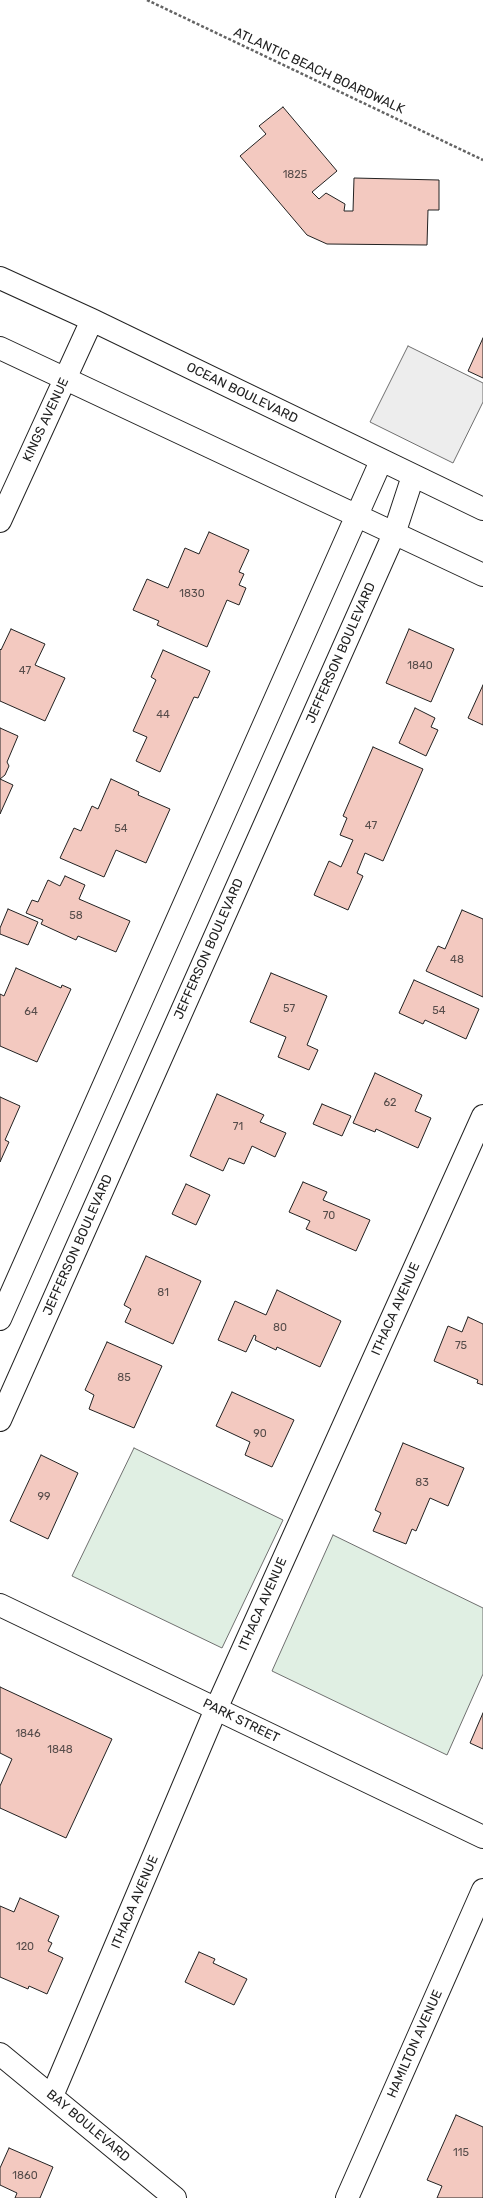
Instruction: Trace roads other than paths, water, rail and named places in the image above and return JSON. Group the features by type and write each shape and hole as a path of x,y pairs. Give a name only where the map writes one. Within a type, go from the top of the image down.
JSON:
{"main road":[{"name":"OCEAN BOULEVARD","path":"0,278 92,320 483,509"},
{"name":"KINGS AVENUE","path":"0,521 92,320"},
{"path":"0,348 483,576"},
{"path":"0,1319 381,461"},
{"name":"JEFFERSON BOULEVARD","path":"0,1420 394,534 413,476"},
{"name":"ITHACA AVENUE","path":"52,2096 216,1709 483,1116"},
{"name":"PARK STREET","path":"0,1605 483,1837"},
{"name":"HAMILTON AVENUE","path":"347,2198 483,1890"},
{"name":"BAY BOULEVARD","path":"0,2054 175,2198"}]}
